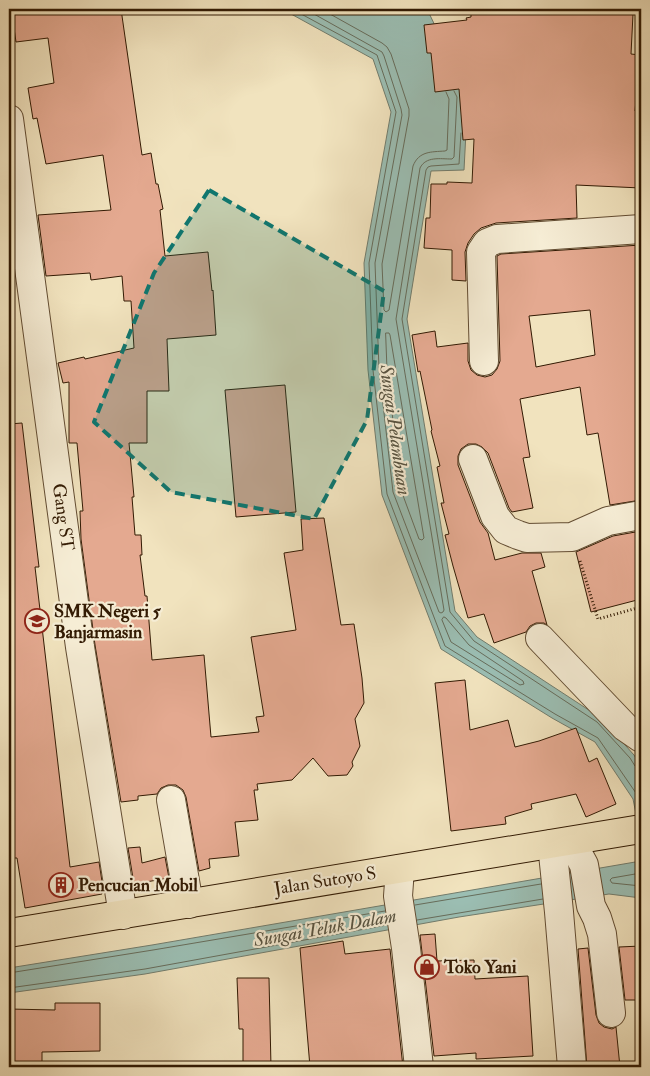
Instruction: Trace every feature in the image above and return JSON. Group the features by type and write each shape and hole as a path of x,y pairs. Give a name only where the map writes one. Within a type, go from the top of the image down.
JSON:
{"highway":[{"name":"Jalan Sutoyo S","path":"9,933 189,904 399,882 561,842 641,829"}],"street":[{"name":"Gang ST","path":"9,119 80,647 123,915"},
{"path":"484,360 481,252 487,243 497,239 641,229"},
{"path":"473,459 495,516 506,530 518,535 528,538 572,537 608,521 641,514"},
{"path":"540,638 625,727 641,738"},
{"path":"171,800 189,904"},
{"path":"561,842 584,865 591,906 602,934 611,1013"},
{"path":"561,842 555,870 572,1067"},
{"path":"399,882 419,1067"}],"path":[{"path":"572,537 598,618 641,608"}],"highlighted area":[{"path":"209,190 384,291 367,420 314,519 171,492 94,422 154,273"}],"water":[{"name":"Sungai Pelambuan","path":"282,9 427,9 468,94 464,170 431,171 407,319 455,611 477,637 601,718 634,755 641,766 641,839 633,799 595,742 552,718 441,649 382,495 368,370 364,263 391,112 373,59"},
{"name":"Sungai Teluk Dalam","path":"641,861 641,898 609,894 459,917 145,974 9,993 9,968"}],"building":[{"path":"66,9 121,9 142,155 151,153 156,184 158,184 163,209 160,210 165,256 208,252 216,335 167,339 169,391 147,391 147,443 129,443 135,535 141,535 142,555 140,555 145,596 147,596 152,660 204,655 211,737 259,732 256,717 264,716 251,637 296,630 284,553 303,550 301,519 324,518 341,625 354,624 364,703 355,719 360,746 352,762 353,766 347,775 328,776 313,758 292,780 257,784 258,790 254,790 258,820 235,822 239,856 209,859 210,868 199,871 186,797 183,790 176,785 168,785 161,788 157,794 138,796 138,800 121,802 95,645 81,539 80,511 83,511 77,443 69,443 69,382 63,383 58,363 134,348 131,301 124,301 122,276 91,280 90,273 46,276 38,215 111,210 103,155 46,164 37,118 33,119 28,88 54,83 48,38 16,42 12,14"},
{"path":"471,9 582,9 582,12 633,14 631,54 640,55 635,111 641,111 641,188 576,185 577,218 496,223 481,228 468,243 465,252 466,281 452,280 452,250 424,248 426,218 430,218 431,184 447,184 447,182 472,183 474,139 463,140 459,89 435,92 431,53 427,53 424,25 467,20 466,18 471,17"},
{"path":"641,245 641,500 610,505 598,433 587,435 580,387 520,399 530,457 523,458 533,508 512,512 488,453 476,444 468,444 461,449 458,456 458,465 480,522 488,533 495,560 522,553 541,553 545,567 532,571 547,625 536,623 530,626 526,632 494,643 484,614 468,618 453,566 445,535 449,534 441,503 444,503 437,467 440,466 431,431 420,371 418,372 412,335 435,331 437,347 468,343 468,361 471,370 477,375 485,377 492,375 500,361 497,256 501,254","holes":["590,310 595,355 536,367 529,316"]},
{"path":"285,385 296,512 236,517 225,390"},
{"path":"22,423 39,567 35,567 70,867 99,862 103,888 100,888 102,894 25,908 17,858 14,858 9,815 9,424"},
{"path":"641,531 641,599 591,612 576,552 613,536"},
{"path":"465,680 470,730 508,720 515,747 576,728 589,762 597,758 616,804 586,817 576,794 531,804 532,809 505,817 506,824 451,831 435,683"},
{"path":"140,847 142,863 165,857 169,878 134,884 128,848"},
{"path":"435,934 437,961 474,960 475,979 528,976 533,1056 476,1059 476,1053 434,1056 420,935"},
{"path":"343,941 345,954 390,949 403,1067 310,1067 300,948"},
{"path":"641,946 641,1000 625,1000 619,947"},
{"path":"588,948 596,1015 599,1023 604,1027 612,1029 616,1027 620,1067 587,1067 578,949"},
{"path":"237,978 269,978 271,1067 243,1067 243,1029 239,1029"},
{"path":"55,1003 100,1003 100,1051 42,1052 42,1065 9,1065 9,1009 55,1010"}],"place":[{"name":"SMK Negeri 5 Banjarmasin","path":"37,621"},
{"name":"Pencucian Mobil","path":"61,885"},
{"name":"Toko Yani","path":"427,967"}]}
